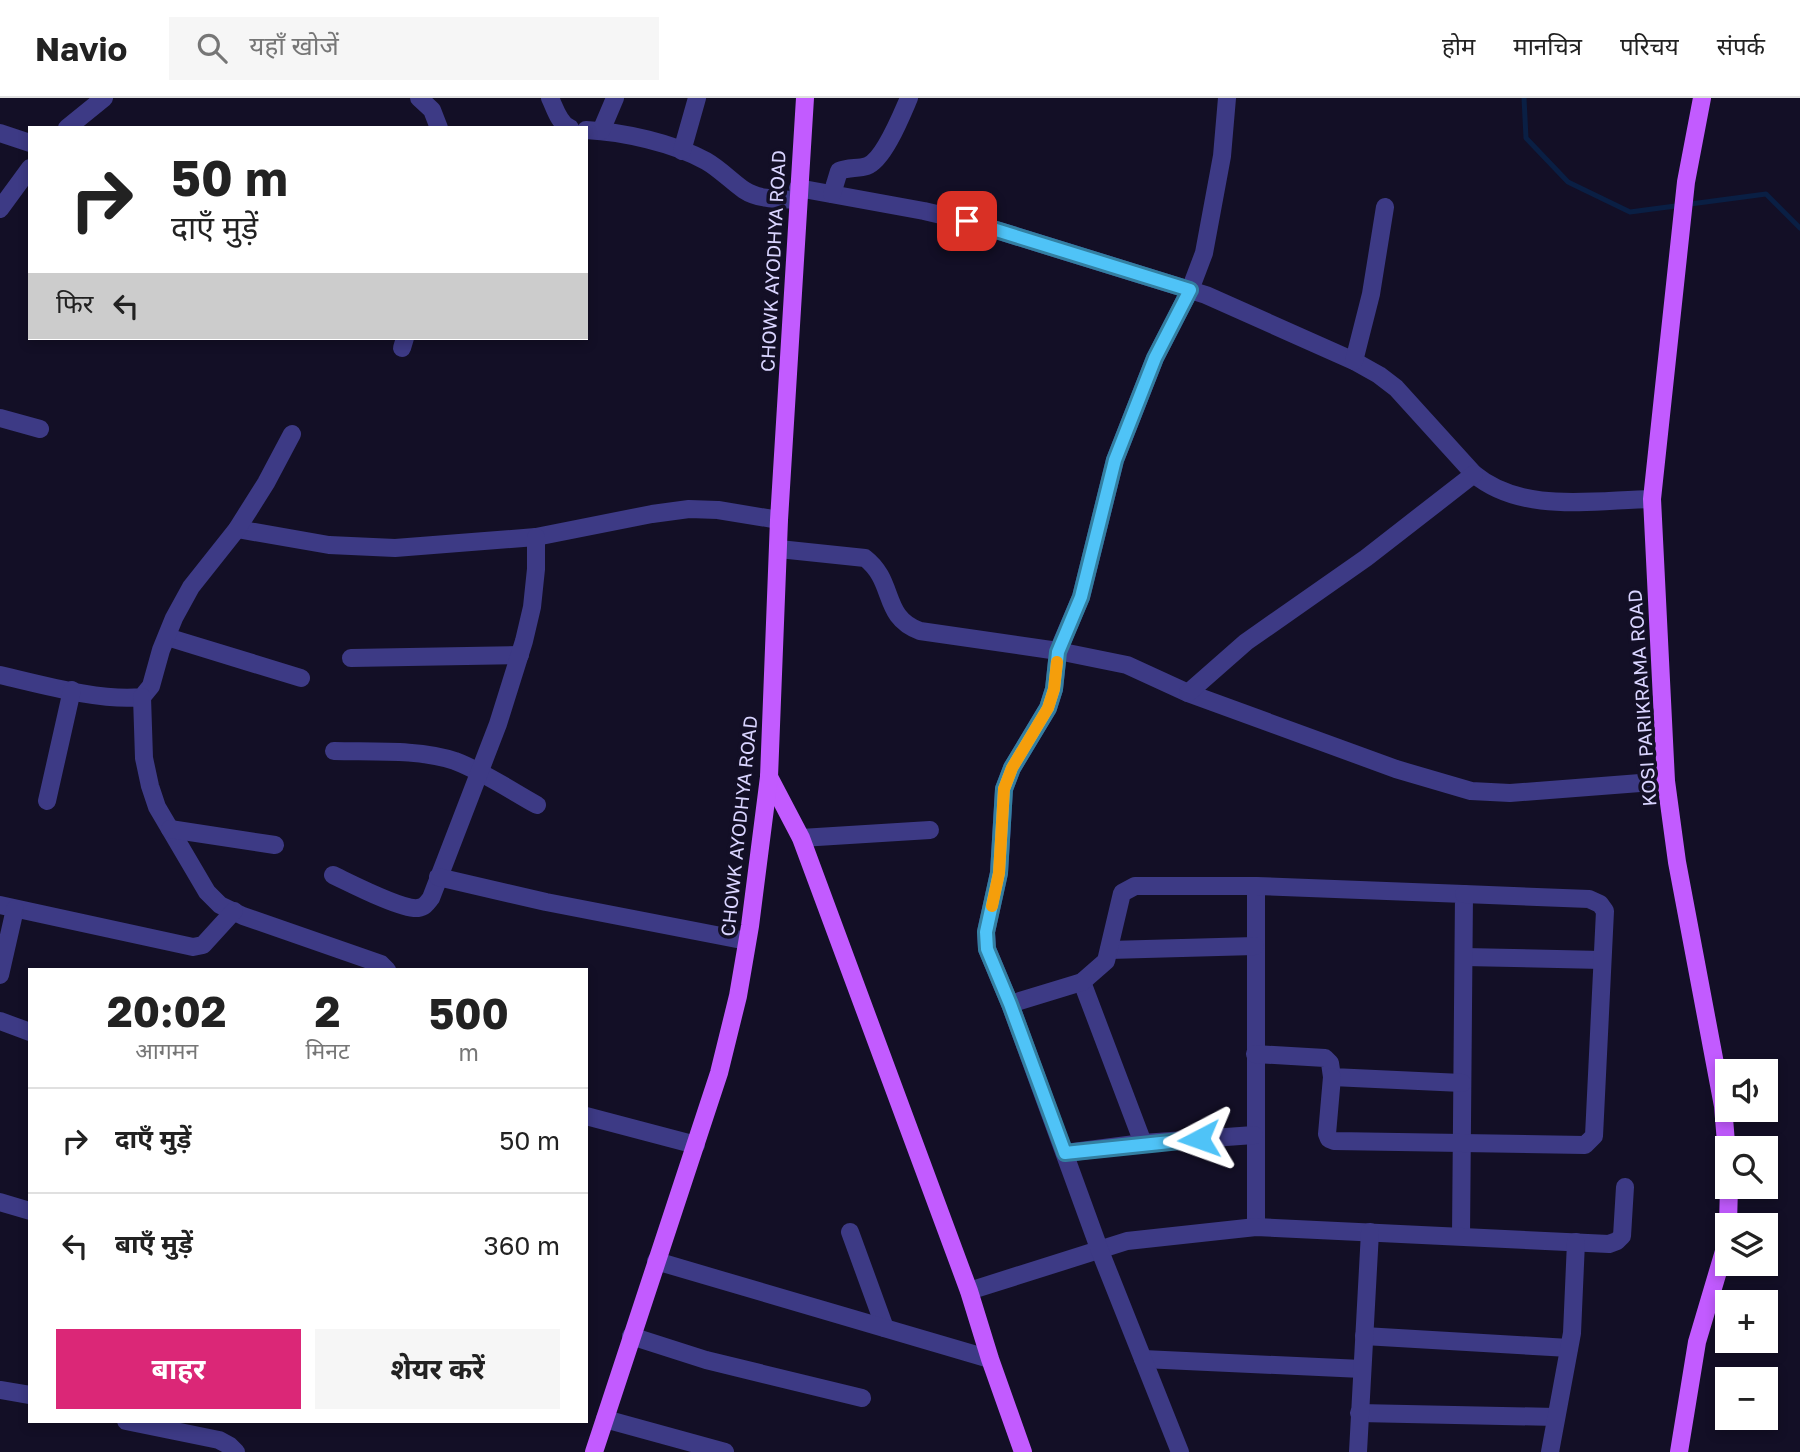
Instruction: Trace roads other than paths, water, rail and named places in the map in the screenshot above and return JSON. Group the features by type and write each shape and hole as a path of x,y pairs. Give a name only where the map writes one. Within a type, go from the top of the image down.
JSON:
{"main road":[{"name":"CHOWK AYODHYA ROAD","path":"594,1452 719,1073 738,996 747,941 769,777 779,520 804,98"},
{"name":"KOSI PARIKRAMA ROAD","path":"1702,98 1686,181 1651,499 1666,781 1677,862 1694,940 1723,1106 1725,1136"},
{"path":"769,777 801,838 969,1291 989,1359 1023,1452"},
{"path":"1679,1452 1698,1342 1717,1276"}],"street":[{"path":"69,126 104,98"},
{"path":"419,98 432,110 438,126"},
{"path":"550,98 565,126"},
{"path":"615,98 593,130 622,133 705,160 745,191 755,195 832,194 967,221 1190,290 1354,361 1380,375 1396,388 1485,484 1532,500 1651,499"},
{"path":"682,151 697,98"},
{"path":"832,194 839,171 867,166 877,158 909,98"},
{"path":"1180,1452 1100,1251 1010,1004 987,949 986,932 999,873 1004,789 1012,768 1048,708 1054,689 1058,652 1081,597 1115,460 1155,358 1190,290 1204,253 1222,156 1227,98"},
{"path":"0,133 28,143"},
{"path":"0,209 28,171"},
{"path":"1354,361 1371,295 1385,207"},
{"path":"0,418 40,429"},
{"path":"292,434 237,529 191,587 167,637 151,686 142,697 144,758 157,807 207,892 220,905 381,964 385,968"},
{"path":"1188,693 1245,642 1366,558 1474,474"},
{"path":"237,529 329,545 395,548 536,537 689,509 718,510 779,520"},
{"path":"333,876 415,909 424,906 431,898 498,724 520,654 532,607 536,537"},
{"path":"779,549 865,558 875,566 897,617 913,629 1127,664 1188,693 1396,769 1471,792 1500,793 1666,781"},
{"path":"167,637 301,678"},
{"path":"351,657 520,654"},
{"path":"0,675 72,690 142,697"},
{"path":"47,801 72,690"},
{"path":"334,751 452,760 479,771 537,805"},
{"path":"170,829 275,845"},
{"path":"801,838 930,830"},
{"path":"438,877 545,902 747,941"},
{"path":"1010,1004 1082,982 1106,961 1122,893 1135,886 1256,886 1464,894 1595,901 1600,904 1606,919 1594,1136 1585,1145 1334,1141 1329,1139 1327,1134 1332,1077 1330,1063 1325,1058 1255,1054"},
{"path":"1256,886 1256,1227"},
{"path":"1461,1236 1464,894"},
{"path":"0,975 8,907 192,947 203,945 234,911"},
{"path":"1109,950 1255,946"},
{"path":"1464,957 1602,961"},
{"path":"1082,982 1143,1143"},
{"path":"0,1021 28,1031"},
{"path":"1332,1077 1462,1083"},
{"path":"588,1117 696,1145"},
{"path":"1065,1153 1143,1143 1254,1135"},
{"path":"969,1291 1127,1241 1256,1227 1609,1244 1622,1236 1625,1187"},
{"path":"0,1202 28,1210"},
{"path":"850,1232 885,1328"},
{"path":"1359,1452 1370,1232"},
{"path":"1550,1452 1572,1333 1576,1242"},
{"path":"656,1261 989,1359"},
{"path":"631,1336 706,1360 862,1398"},
{"path":"1364,1336 1569,1348"},
{"path":"1143,1359 1363,1369"},
{"path":"0,1390 28,1395"},
{"path":"1359,1413 1556,1417"},
{"path":"605,1419 725,1452"},
{"path":"136,1423 219,1440 236,1452"}],"waterway":[{"path":"1524,98 1526,138 1568,182 1630,212 1766,194 1800,228"}]}
